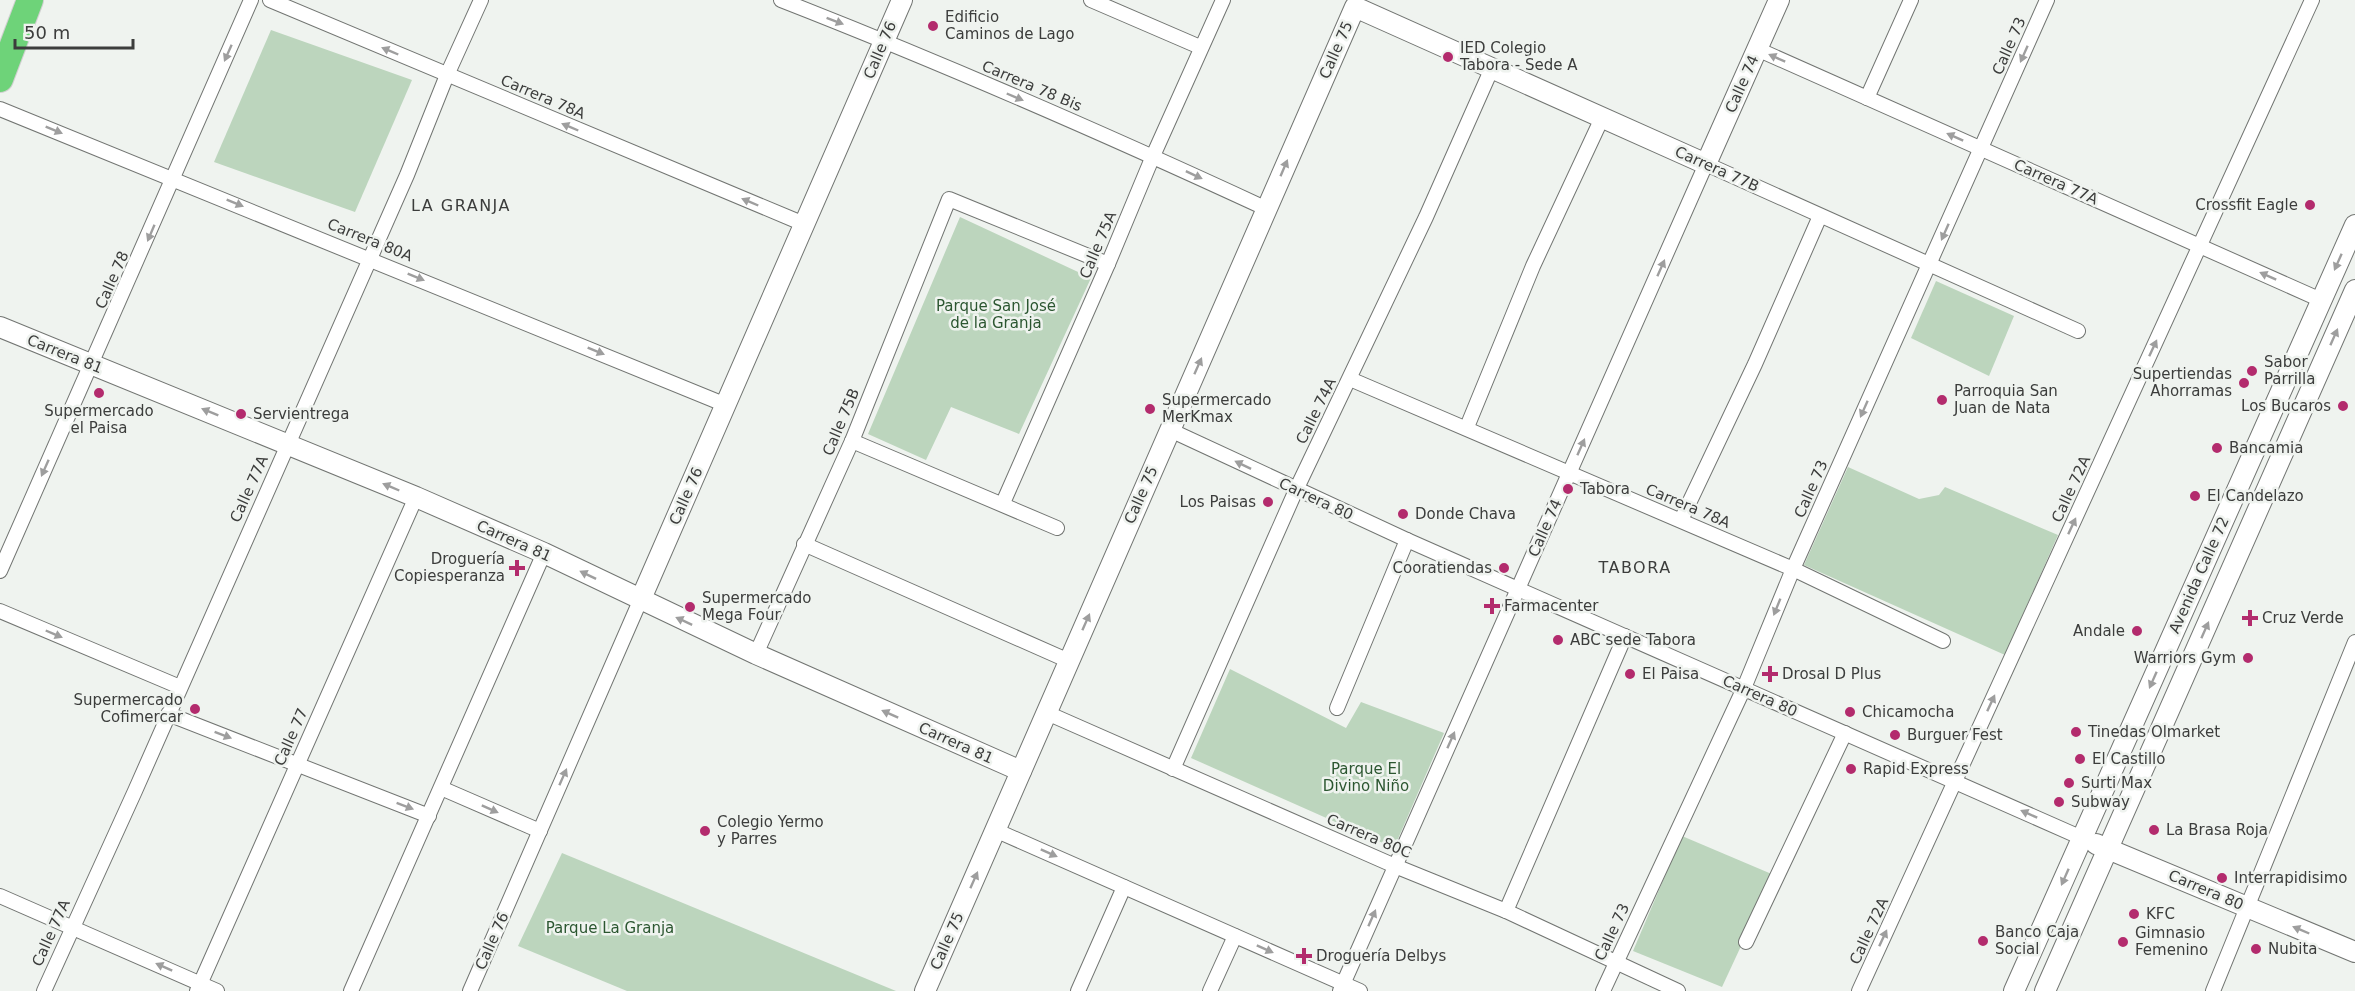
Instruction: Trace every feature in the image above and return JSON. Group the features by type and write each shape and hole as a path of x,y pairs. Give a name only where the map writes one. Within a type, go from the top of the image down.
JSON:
{"highway":[{"path":"0,79 30,0"}],"street":[{"name":"Calle 78","path":"0,572 251,0"},
{"name":"Carrera 78A","path":"270,0 804,224"},
{"name":"Calle 77A","path":"44,991 370,258 481,0"},
{"name":"Carrera 78 Bis","path":"781,0 884,40 1152,156 1267,209"},
{"name":"Calle 76","path":"470,991 902,0"},
{"path":"1091,0 1200,47"},
{"name":"Calle 75A","path":"1003,503 1108,264 1152,156 1223,0"},
{"name":"Calle 74","path":"1342,987 1779,0"},
{"path":"1867,98 1911,0"},
{"name":"Calle 73","path":"1603,991 1744,688 1793,569 2047,0"},
{"name":"Calle 72A","path":"1859,991 2312,0"},
{"name":"Carrera 77B","path":"1356,4 1492,69 2078,331"},
{"name":"Calle 75","path":"925,991 1356,4"},
{"name":"Carrera 77A","path":"1757,49 2350,313"},
{"name":"Calle 74A","path":"1173,769 1296,490 1350,379 1492,69"},
{"name":"Carrera 80A","path":"0,109 726,405"},
{"path":"1467,427 1533,266 1602,118"},
{"name":"Calle 75B","path":"756,654 852,441 949,199 1108,264"},
{"path":"1681,520 1755,364 1820,216"},
{"name":"Avenida Calle 72","path":"2014,991 2355,225"},
{"name":"Avenida Calle 72","path":"2045,991 2350,313 2355,290"},
{"name":"Carrera 81","path":"0,327 416,497 544,553 640,601 756,654 1021,771"},
{"name":"Carrera 78A","path":"1350,379 1467,427 1793,569 1943,641"},
{"name":"Carrera 80","path":"1170,430 1407,540 2082,838 2355,952"},
{"path":"852,441 1003,503 1057,528"},
{"name":"Calle 77","path":"199,987 416,497"},
{"path":"1337,708 1407,540"},
{"path":"804,544 1069,661"},
{"path":"357,989 441,788 544,553"},
{"path":"0,611 180,687"},
{"path":"1506,911 1625,636"},
{"path":"2213,991 2355,642"},
{"name":"Carrera 80C","path":"1047,713 1395,866 1506,911 1678,991"},
{"path":"168,714 429,816"},
{"path":"1746,942 1845,733"},
{"path":"441,788 540,831"},
{"path":"995,830 1235,936 1342,987 1360,991"},
{"path":"1078,991 1124,887"},
{"path":"0,896 199,987 217,991"},
{"path":"1210,991 1235,936"}],"green space":[{"path":"271,30 412,80 355,212 214,162"},
{"name":"Parque San José de la Granja","path":"960,217 1091,278 1019,434 951,407 926,460 868,434"},
{"path":"1936,281 2014,316 1989,376 1911,338"},
{"path":"1848,467 1919,499 1939,495 1945,487 2058,535 2005,655 1804,565"},
{"name":"Parque El Divino Niño","path":"1230,669 1346,728 1361,702 1444,733 1394,848 1191,758"},
{"path":"1682,836 1774,875 1722,987 1633,951"},
{"name":"Parque La Granja","path":"562,853 896,991 627,991 518,946"}],"place":[{"name":"Edificio Caminos de Lago","path":"933,26"},
{"name":"IED Colegio Tabora - Sede A","path":"1448,57"},
{"name":"Crossfit Eagle","path":"2310,205"},
{"name":"Sabor Parrilla","path":"2252,371"},
{"name":"Supertiendas Ahorramas","path":"2244,383"},
{"name":"Supermercado el Paisa","path":"99,393"},
{"name":"Parroquia San Juan de Nata","path":"1942,400"},
{"name":"Los Bucaros","path":"2343,406"},
{"name":"Supermercado MerKmax","path":"1150,409"},
{"name":"Servientrega","path":"241,414"},
{"name":"Bancamia","path":"2217,448"},
{"name":"Tabora","path":"1568,489"},
{"name":"El Candelazo","path":"2195,496"},
{"name":"Los Paisas","path":"1268,502"},
{"name":"Donde Chava","path":"1403,514"},
{"name":"Droguería Copiesperanza","path":"517,568"},
{"name":"Cooratiendas","path":"1504,568"},
{"name":"Farmacenter","path":"1492,606"},
{"name":"Supermercado Mega Four","path":"690,607"},
{"name":"Cruz Verde","path":"2250,618"},
{"name":"Andale","path":"2137,631"},
{"name":"ABC sede Tabora","path":"1558,640"},
{"name":"Warriors Gym","path":"2248,658"},
{"name":"El Paisa","path":"1630,674"},
{"name":"Drosal D Plus","path":"1770,674"},
{"name":"Supermercado Cofimercar","path":"195,709"},
{"name":"Chicamocha","path":"1850,712"},
{"name":"Tinedas Olmarket","path":"2076,732"},
{"name":"Burguer Fest","path":"1895,735"},
{"name":"El Castillo","path":"2080,759"},
{"name":"Rapid Express","path":"1851,769"},
{"name":"Surti Max","path":"2069,783"},
{"name":"Subway","path":"2059,802"},
{"name":"La Brasa Roja","path":"2154,830"},
{"name":"Colegio Yermo y Parres","path":"705,831"},
{"name":"Interrapidisimo","path":"2222,878"},
{"name":"KFC","path":"2134,914"},
{"name":"Banco Caja Social","path":"1983,941"},
{"name":"Gimnasio Femenino","path":"2123,942"},
{"name":"Nubita","path":"2256,949"},
{"name":"Droguería Delbys","path":"1304,956"}],"district":[{"name":"LA GRANJA","path":"461,205"},
{"name":"TABORA","path":"1635,567"}]}
